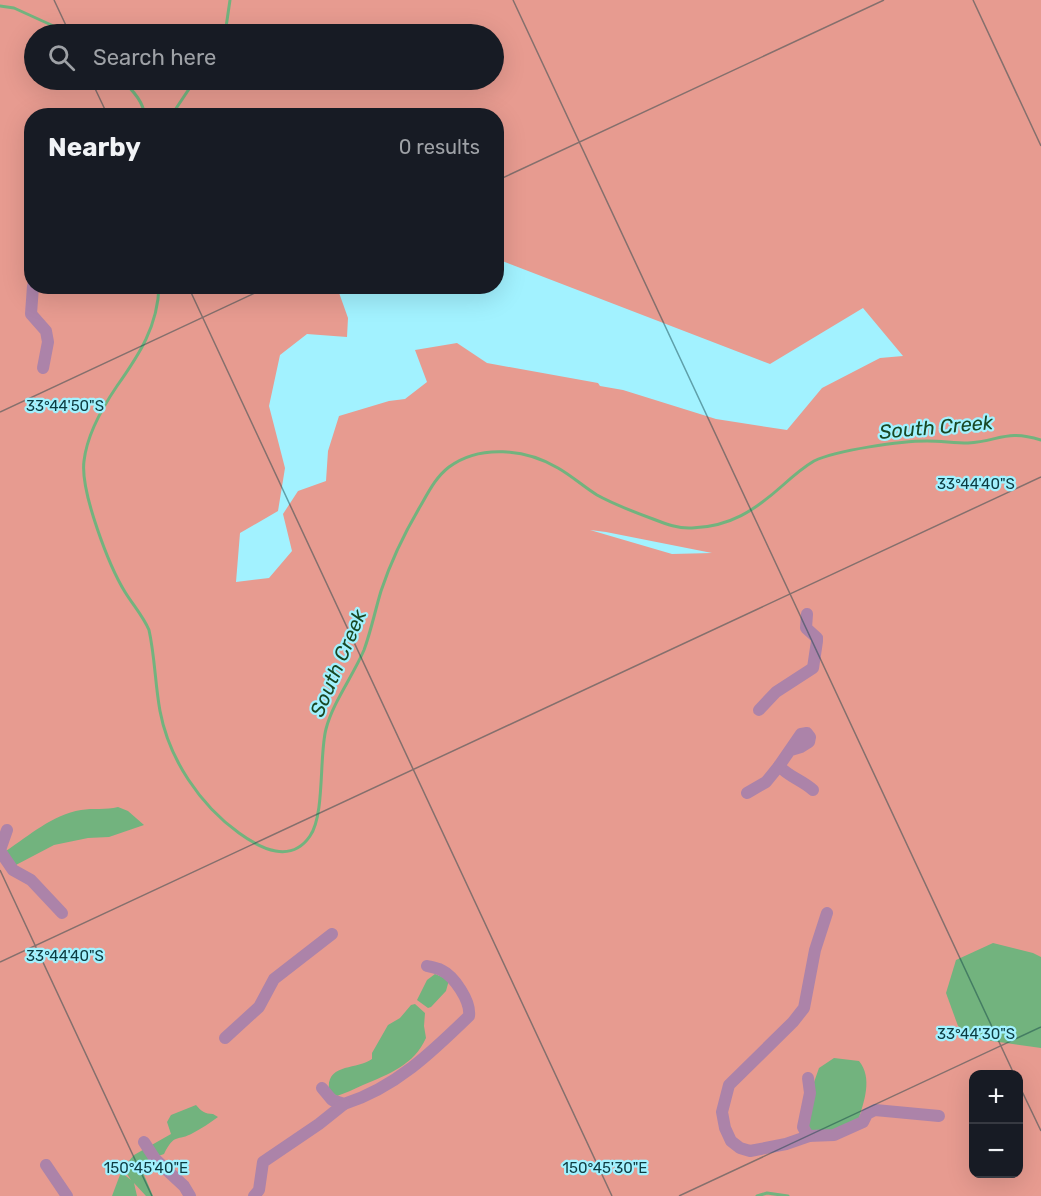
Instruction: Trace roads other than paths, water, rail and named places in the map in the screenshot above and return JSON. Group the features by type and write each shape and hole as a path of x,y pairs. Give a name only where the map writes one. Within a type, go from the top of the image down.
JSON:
{"lane":[{"path":"32,294 31,315 46,331 48,342 43,368"},
{"path":"759,710 776,692 813,668 817,638 806,628 807,614"},
{"path":"747,793 765,782 780,766 790,750"},
{"path":"780,766 787,775 813,790"},
{"path":"7,830 0,850 13,870 31,880 62,913"},
{"path":"827,913 815,950 804,1008 793,1022 729,1085 722,1112 725,1128 731,1141 740,1148 750,1151 786,1144 809,1136 834,1135 864,1122 867,1114 875,1110 939,1116"},
{"path":"225,1038 259,1006 274,979 332,934"},
{"path":"254,1196 259,1190 263,1162 344,1104 404,1075 469,1016 470,1009 452,979 443,971 427,966"},
{"path":"808,1078 810,1093 803,1127 809,1136"},
{"path":"322,1088 332,1100 344,1104"},
{"path":"144,1142 155,1159 184,1186 190,1196"},
{"path":"46,1165 67,1196"}],"waterway":[{"path":"226,24 230,0"},
{"name":"South Creek","path":"0,6 14,8 49,24"},
{"name":"South Creek","path":"131,90 143,108"},
{"path":"176,108 188,90"},
{"name":"South Creek","path":"158,294 155,314 146,339 106,403 88,441 84,461 86,490 111,565 149,630 164,729 179,763 199,795 225,822 257,844 276,851 294,850 302,845 315,826 320,800 324,740 329,719 364,650 381,591 404,536 437,480 444,471 461,460 489,452 518,453 532,457 558,468 597,495 618,505 668,524 692,528 706,527 741,516 762,503 814,461 838,453 916,441 968,443 1011,436 1041,440"},
{"name":"South Creek","path":"757,1196 767,1193 788,1196"}]}
